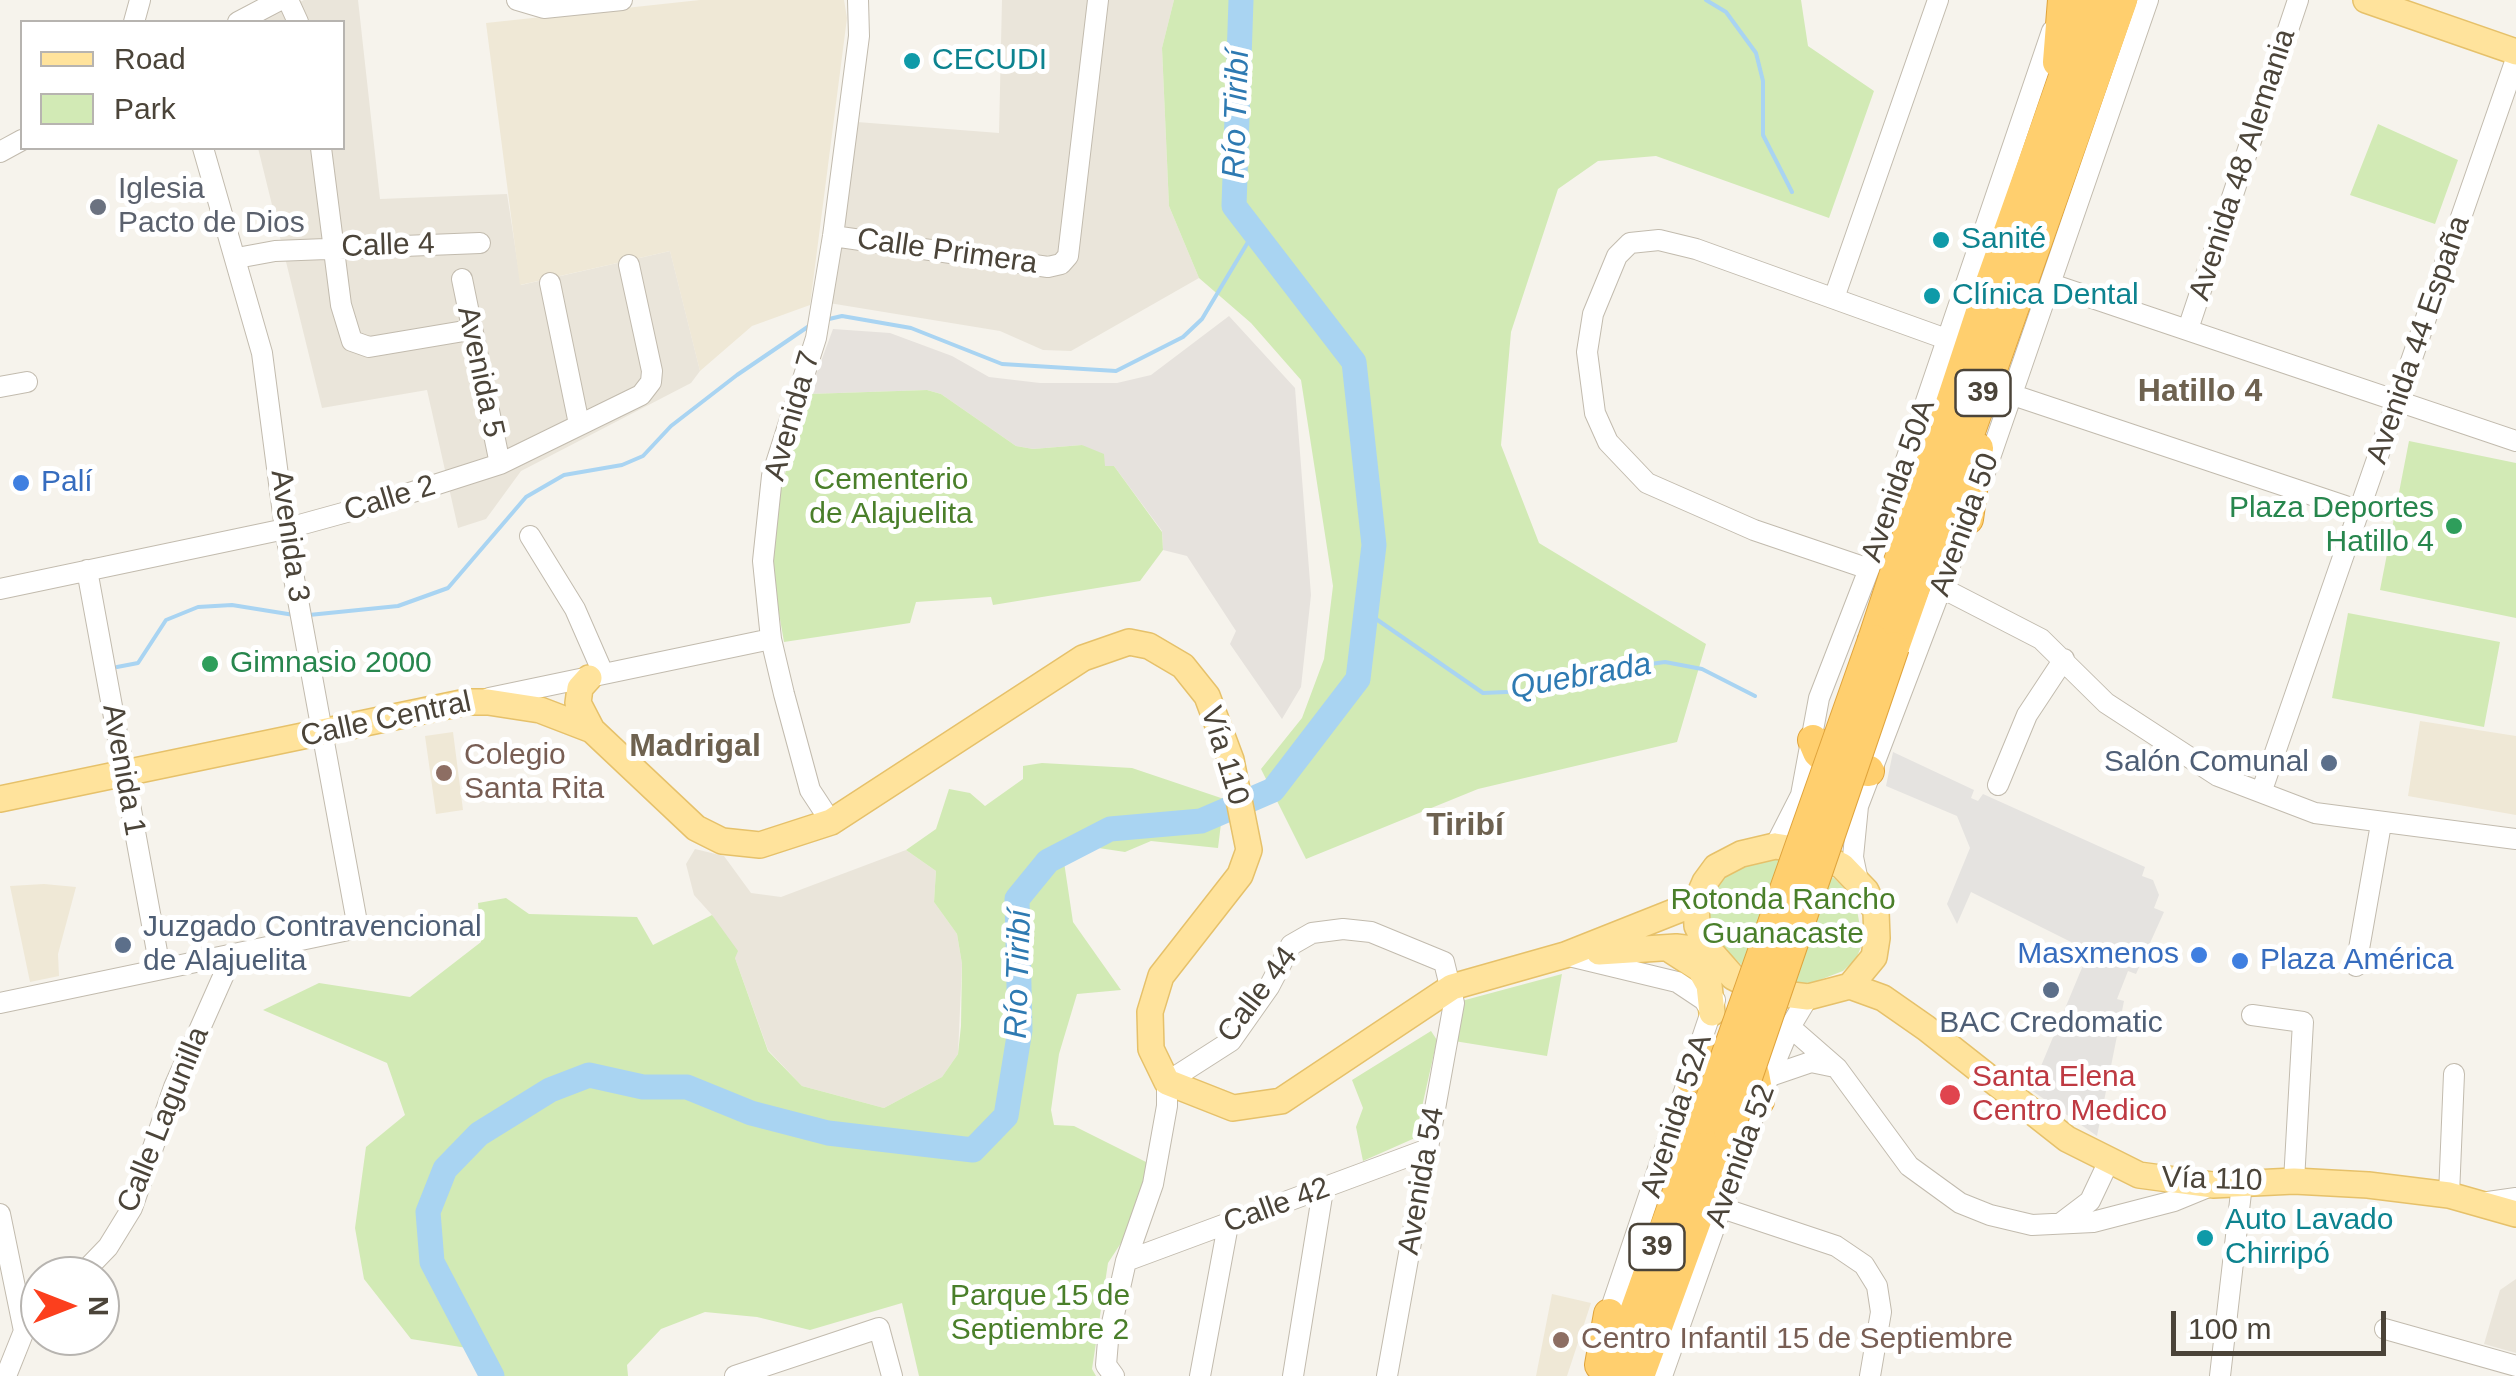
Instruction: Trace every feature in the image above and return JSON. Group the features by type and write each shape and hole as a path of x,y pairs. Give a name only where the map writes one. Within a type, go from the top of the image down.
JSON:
{"highway":[{"path":"2056,97 2062,0"},
{"name":"39","path":"1612,1376 1716,1124 1884,644 1989,288 2091,0"},
{"name":"39","path":"1884,644 2001,387 2122,0"},
{"path":"1949,340 1989,288"},
{"path":"1968,519 2001,387"},
{"path":"1814,740 1818,752 1834,767 1869,771"},
{"path":"1690,1078 1709,1061 1736,1057 1765,1089"},
{"name":"39","path":"1657,1375 1716,1124"},
{"path":"1598,1376 1610,1314"}],"main road":[{"path":"2366,0 2516,55"},
{"name":"Vía 110","path":"466,702 523,706 592,730 685,819 722,841 772,843 831,822 1083,658 1129,642 1168,653 1196,680 1218,719 1231,760 1247,862 1161,976 1150,1012 1151,1049 1167,1082"},
{"path":"592,730 578,704 580,688 596,676"},
{"name":"Calle Central","path":"0,799 466,702"},
{"path":"1775,846 1813,852 1858,881 1876,912 1874,957 1850,986 1808,997 1760,991 1717,959 1698,926 1696,904 1716,867 1741,854 1775,846"},
{"path":"1167,1082 1232,1108 1281,1101 1452,986 1564,956 1696,904"},
{"path":"1564,956 1652,948 1717,959"},
{"path":"1652,948 1686,957 1700,969 1709,985 1712,1012"},
{"name":"Vía 110","path":"1874,957 1926,1028"},
{"name":"Vía 110","path":"1850,986 1882,998 2037,1117 2108,1163 2139,1176 2213,1185 2294,1181 2438,1194 2516,1214"},
{"name":"Vía 110","path":"2438,1194 2516,1232"}],"street":[{"path":"242,20 280,0"},
{"path":"517,0 544,8 622,0"},
{"name":"Avenida 7","path":"831,822 810,790 771,639 763,561 772,476 816,338 859,36 858,0"},
{"name":"Calle Primera","path":"833,236 1048,268 1061,264 1068,256 1098,0"},
{"path":"1834,298 1938,0"},
{"name":"Avenida 50A","path":"1775,846 1801,795 1820,698 1949,340 2062,0"},
{"path":"2148,0 2052,284 2001,387 2360,511"},
{"name":"Avenida 48 Alemania","path":"2188,329 2298,0"},
{"name":"Avenida 44 España","path":"2262,790 2516,55"},
{"name":"Avenida 3","path":"203,150 262,353 285,529 358,928 233,954"},
{"path":"321,150 348,331 362,347 470,330"},
{"path":"1869,569 1754,530 1646,484 1608,442 1595,413 1586,352 1594,314 1616,256 1630,243 1642,239 1677,243 1949,340"},
{"name":"Calle 4","path":"237,258 275,250 480,243"},
{"name":"Calle 2","path":"0,589 285,529 500,464 647,389 652,371 629,265"},
{"name":"Avenida 5","path":"462,279 500,464"},
{"path":"550,283 579,424"},
{"path":"2052,284 2516,441"},
{"path":"0,387 26,382"},
{"name":"Avenida 50","path":"1858,881 1854,833 1869,771 1968,519"},
{"path":"530,536 575,609 596,676"},
{"name":"Avenida 1","path":"87,570 160,968"},
{"path":"1942,588 2042,640 2106,703 2218,776 2315,813 2516,839"},
{"name":"Calle Central","path":"466,702 771,639"},
{"path":"1998,785 2026,714 2064,659"},
{"path":"2356,966 2380,824"},
{"name":"Calle 44","path":"1167,1082 1231,1040 1291,945 1312,933 1371,932 1406,945 1444,962 1452,986"},
{"path":"0,1003 233,954"},
{"name":"Calle Lagunilla","path":"99,1256 132,1208 174,1087 233,954"},
{"path":"1564,956 1677,982 1704,1000 1712,1012"},
{"name":"Avenida 52A","path":"1586,1376 1712,1012 1717,959"},
{"name":"Avenida 54","path":"1387,1376 1454,1003 1452,986"},
{"name":"Avenida 52","path":"1657,1375 1765,1089 1790,1027 1808,997"},
{"path":"2252,1015 2303,1022 2294,1181"},
{"path":"1790,1027 1837,1068 1909,1166 1929,1184 1990,1216 2055,1226 2134,1214 2213,1185"},
{"path":"1765,1089 1811,1062 1837,1068"},
{"path":"2438,1194 2454,1074"},
{"path":"1110,1370 1126,1260 1153,1184 1168,1106 1167,1082"},
{"name":"Calle 42","path":"1126,1260 1428,1149"},
{"path":"2055,1226 2090,1202 2108,1163"},
{"path":"2220,1376 2242,1184"},
{"path":"1293,1376 1323,1190"},
{"path":"2481,1203 2516,1198"},
{"path":"1722,1208 1836,1246 1856,1257 1872,1274 1882,1312 1870,1376"},
{"path":"0,1214 20,1312"},
{"path":"1200,1376 1228,1224"},
{"path":"736,1376 879,1328 892,1376"},
{"path":"2385,1329 2485,1367 2516,1366"},
{"path":"6,1376 20,1341"}],"shaded area":[{"path":"304,0 358,0 380,199 507,194 521,285 670,251 700,371 691,383 521,471 486,519 458,528 427,390 322,408 258,150 345,150 345,20 266,20"},
{"path":"700,0 844,0 847,18 810,305 752,326 700,371 670,251 520,285 486,23"},
{"path":"1002,0 1174,0 1162,48 1169,206 1199,278 1071,351 1043,350 1000,331 829,303 857,122 999,133"},
{"path":"1229,316 1295,388 1311,595 1301,687 1282,719 1230,644 1236,631 1187,556 1163,550 1162,531 1114,466 1105,466 1082,445 1033,449 1016,446 941,394 927,390 809,394 833,329 890,333 952,356 989,377 1040,383 1117,383 1151,375"},
{"path":"2420,721 2516,736 2516,815 2408,796"},
{"name":"Colegio Santa Rita","path":"453,732 463,810 436,814 425,736"},
{"path":"1893,752 1974,790 1971,798 1978,801 1983,794 2145,867 2142,876 2153,880 2159,895 2154,908 2164,912 2136,974 2128,971 2117,999 2124,1001 2097,1136 2031,1090 2089,951 1971,892 1957,924 1947,904 1970,848 1957,816 1886,786"},
{"path":"695,849 724,856 751,893 781,897 906,850 936,871 934,902 957,934 962,964 958,1054 942,1077 884,1108 802,1086 768,1050 735,958 712,915 694,895 686,864"},
{"path":"10,886 76,887 58,954 59,976 30,982"},
{"path":"2516,1279 2516,1353 2484,1344 2500,1290"},
{"name":"Centro Infantil 15 de Septiembre","path":"1552,1294 1591,1303 1567,1376 1536,1376"}],"green space":[{"path":"1174,0 1801,0 1808,46 1874,91 1829,218 1656,156 1598,161 1558,189 1511,332 1501,445 1539,543 1706,644 1677,742 1478,789 1306,859 1261,769 1302,718 1324,659 1333,586 1301,380 1251,323 1199,278 1169,206 1162,48"},
{"path":"2378,124 2458,160 2435,224 2350,195"},
{"name":"Cementerio de Alajuelita","path":"927,390 941,394 1016,446 1033,449 1082,445 1104,454 1105,466 1114,466 1162,532 1163,550 1140,581 993,605 991,597 916,602 910,623 784,642 769,556 778,497 809,394"},
{"name":"Plaza Deportes Hatillo 4","path":"2409,441 2516,463 2516,618 2380,590"},
{"path":"2348,613 2500,642 2484,727 2332,698"},
{"name":"Parque 15 de Septiembre 2","path":"1042,763 1132,768 1224,799 1218,848 1151,841 1125,852 1092,847 1064,862 1073,922 1121,990 1077,994 1059,1054 1051,1110 1054,1125 1074,1126 1150,1164 1136,1220 1108,1263 1092,1369 1096,1376 919,1376 902,1303 810,1330 757,1317 705,1312 661,1329 627,1365 628,1376 480,1376 467,1348 411,1339 364,1279 355,1228 366,1147 405,1115 387,1063 263,1010 319,983 410,997 481,942 478,903 506,898 529,914 637,917 653,945 712,915 738,951 735,958 768,1051 802,1086 884,1108 942,1077 958,1054 961,1026 962,964 957,934 934,902 936,871 906,850 936,829 949,789 970,793 985,806 1023,779 1023,766"},
{"name":"Rotonda Rancho Guanacaste","path":"1771,855 1809,863 1835,879 1855,900 1863,942 1856,959 1843,971 1809,984 1790,984 1746,969 1712,937 1705,905 1717,877"},
{"path":"1562,974 1547,1056 1448,1040 1454,1003"},
{"path":"1431,1031 1437,1040 1415,1138 1363,1161 1356,1127 1363,1108 1352,1080"}],"waterway":[{"name":"Río Tiribí","path":"492,1376 432,1262 428,1212 445,1169 479,1134 550,1090 589,1075 643,1087 687,1087 751,1113 828,1133 973,1150 1006,1116 1020,1030 1017,899 1048,861 1110,829 1201,821 1273,790 1358,679 1374,545 1354,362 1234,206 1241,0"},
{"name":"Quebrada","path":"1706,0 1726,12 1756,53 1763,81 1763,135 1792,192"},
{"path":"829,319 842,316 911,328 1002,364 1116,371 1183,337 1202,319 1254,232"},
{"path":"309,615 398,606 448,588 526,497 564,475 622,465 643,456 671,426 812,324"},
{"path":"117,667 138,663 166,620 198,607 232,605 294,615"},
{"name":"Quebrada","path":"1366,612 1483,693 1529,691 1578,674 1665,662 1702,669 1755,696"}],"place":[{"name":"CECUDI","path":"912,61"},
{"name":"Iglesia Pacto de Dios","path":"98,207"},
{"name":"Sanité","path":"1941,240"},
{"name":"Clínica Dental","path":"1932,296"},
{"name":"Palí","path":"21,483"},
{"name":"Plaza Deportes Hatillo 4","path":"2454,526"},
{"name":"Gimnasio 2000","path":"210,664"},
{"name":"Salón Comunal","path":"2329,763"},
{"name":"Colegio Santa Rita","path":"444,773"},
{"name":"Juzgado Contravencional de Alajuelita","path":"123,945"},
{"name":"Masxmenos","path":"2199,955"},
{"name":"Plaza América","path":"2240,961"},
{"name":"BAC Credomatic","path":"2051,990"},
{"name":"Santa Elena Centro Medico","path":"1950,1095"},
{"name":"Auto Lavado Chirripó","path":"2205,1238"},
{"name":"Centro Infantil 15 de Septiembre","path":"1561,1340"}],"district":[{"name":"Hatillo 4","path":"2200,392"},
{"name":"Madrigal","path":"695,747"},
{"name":"Tiribí","path":"1465,826"}]}
